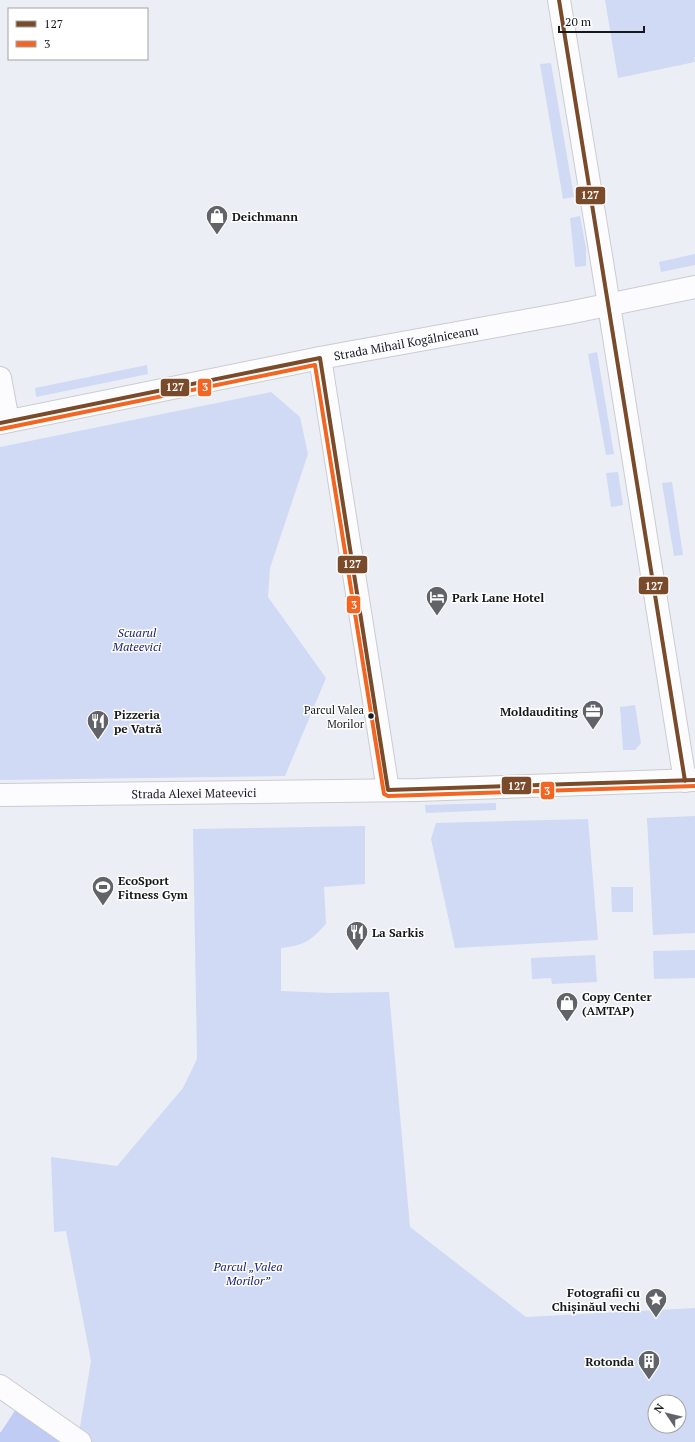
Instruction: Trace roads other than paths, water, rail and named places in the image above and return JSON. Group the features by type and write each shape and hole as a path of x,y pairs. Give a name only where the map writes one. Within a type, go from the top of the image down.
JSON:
{"main road":[{"path":"558,0 690,780"},
{"name":"Strada Mihail Kogălniceanu","path":"4,422 320,358 609,305 695,287"},
{"path":"320,358 388,790"},
{"path":"0,378 4,422"},
{"name":"Strada Alexei Mateevici","path":"0,795 388,790 690,780"},
{"path":"0,1386 80,1442"}],"place":[{"name":"Deichmann","path":"217,236"},
{"name":"Park Lane Hotel","path":"437,616"},
{"name":"Parcul Valea Morilor","path":"371,716"},
{"name":"Moldauditing","path":"593,730"},
{"name":"Pizzeria pe Vatră","path":"98,740"},
{"name":"EcoSport Fitness Gym","path":"103,906"},
{"name":"La Sarkis","path":"357,952"},
{"name":"Copy Center (AMTAP)","path":"567,1022"},
{"name":"Fotografii cu Chișinăul vechi","path":"656,1318"},
{"name":"Rotonda","path":"649,1380"}],"park label":[{"name":"Scuarul Mateevici","path":"137,639"},
{"name":"Parcul „Valea Morilor”","path":"248,1273"}]}
